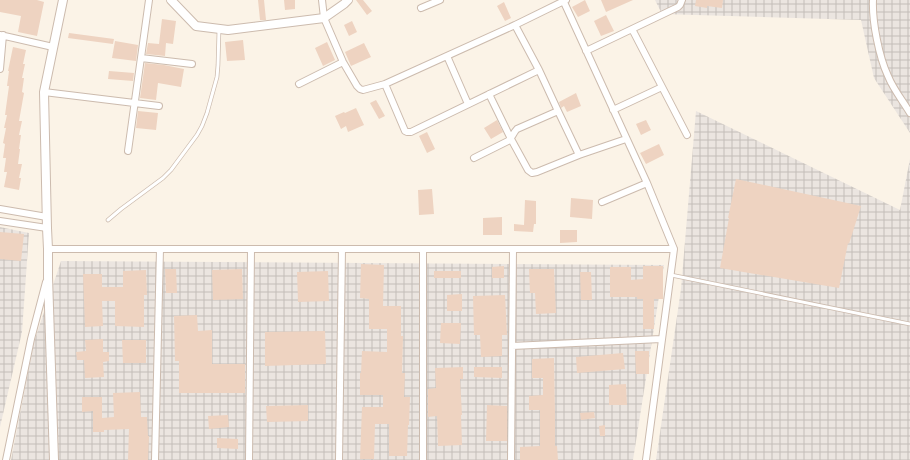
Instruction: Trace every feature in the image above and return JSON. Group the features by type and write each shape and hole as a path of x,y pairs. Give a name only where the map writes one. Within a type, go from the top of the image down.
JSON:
{"street":[{"path":"54,460 44,92 63,0"},
{"path":"128,151 149,0"},
{"path":"171,0 196,26 228,30 324,18 348,0"},
{"path":"322,0 324,18 343,62 356,86 360,90 385,84 515,26 564,0 647,183 674,250 646,460"},
{"path":"421,8 440,0"},
{"path":"586,51 678,7 682,0"},
{"path":"873,0 874,24 883,65 888,78 910,113"},
{"path":"515,26 539,70 579,155"},
{"path":"632,29 687,135"},
{"path":"0,69 1,35 53,47"},
{"path":"447,56 468,104"},
{"path":"141,58 192,64"},
{"path":"299,84 343,62"},
{"path":"385,84 405,131 411,132 539,70"},
{"path":"613,110 662,87"},
{"path":"44,92 159,106"},
{"path":"489,94 528,170 532,172 537,172 579,155 626,139"},
{"path":"474,158 508,142 517,129 558,111"},
{"path":"602,202 647,183"},
{"path":"0,209 47,217"},
{"path":"0,221 47,228"},
{"path":"48,248 674,250"},
{"path":"155,460 160,249"},
{"path":"249,460 250,249"},
{"path":"339,460 342,249"},
{"path":"423,249 423,460"},
{"path":"511,460 513,249"},
{"path":"6,460 31,339 48,277"},
{"path":"512,346 661,339"}],"lane":[{"path":"108,220 163,178 171,170 197,135 207,113 217,77 219,29"},
{"path":"670,274 910,324"}],"shaded area":[{"path":"655,0 910,0 910,133 874,78 861,20 662,14"},
{"path":"696,111 900,210 910,159 910,460 656,460 681,289"},
{"path":"0,227 29,233 22,332 0,427"},
{"path":"61,261 664,265 633,460 11,460 34,342"}],"building":[{"path":"0,0 37,0 44,2 37,36 18,32 21,16 0,12"},
{"path":"258,0 264,0 266,20 260,20"},
{"path":"284,0 295,0 295,9 285,10"},
{"path":"356,0 363,0 372,11 367,15"},
{"path":"585,0 590,11 578,17 572,7"},
{"path":"601,0 633,0 606,12"},
{"path":"696,0 723,0 722,8 695,6"},
{"path":"504,2 511,18 505,21 497,6"},
{"path":"606,15 614,31 601,36 594,21"},
{"path":"162,19 176,21 173,44 166,43 165,56 146,54 148,43 159,44"},
{"path":"352,21 357,32 349,36 344,25"},
{"path":"69,33 114,39 113,44 68,38"},
{"path":"243,40 245,60 227,61 225,42"},
{"path":"115,41 138,45 136,61 112,58"},
{"path":"327,42 335,60 323,66 315,48"},
{"path":"364,43 371,57 351,66 345,52"},
{"path":"13,47 26,50 22,78 24,78 22,92 24,93 19,121 22,121 19,135 21,135 18,164 22,164 19,178 21,178 19,190 4,187 7,172 4,172 6,158 3,158 5,144 3,143 7,115 5,115 9,86 7,86 8,71"},
{"path":"145,63 184,69 181,87 158,83 156,100 140,98"},
{"path":"109,71 134,73 133,81 108,79"},
{"path":"576,93 581,106 567,112 564,106 561,108 559,102"},
{"path":"376,100 385,116 379,119 370,103"},
{"path":"356,108 364,125 348,132 346,126 341,129 335,116"},
{"path":"138,111 158,113 156,130 136,128"},
{"path":"497,120 503,132 491,139 484,128"},
{"path":"646,120 651,130 641,135 636,124"},
{"path":"427,132 435,149 427,153 419,136"},
{"path":"659,144 664,155 646,164 640,153"},
{"path":"736,179 861,206 849,244 848,243 839,288 720,268"},
{"path":"432,189 434,214 419,215 418,190"},
{"path":"571,198 593,200 592,219 570,217"},
{"path":"525,200 536,201 536,224 534,224 533,232 514,231 514,224 524,225"},
{"path":"502,217 502,235 483,235 483,218"},
{"path":"560,230 577,230 577,242 560,243"},
{"path":"0,232 24,234 21,261 0,259"},
{"path":"361,264 384,265 383,306 401,306 401,336 403,336 402,373 405,373 404,397 410,397 407,456 389,456 389,424 375,424 374,459 360,459 362,407 383,407 383,395 360,395 362,351 387,352 387,329 369,329 369,299 360,298"},
{"path":"504,266 504,278 492,278 492,267"},
{"path":"643,266 663,266 663,299 654,299 654,329 643,329 643,299 637,299 637,297 610,297 610,267 631,267 631,280 643,279"},
{"path":"165,269 176,269 177,293 166,293"},
{"path":"242,269 243,299 213,300 212,270"},
{"path":"529,269 554,269 556,313 536,314 535,293 530,293"},
{"path":"146,270 147,295 144,295 144,327 115,326 115,301 102,301 103,326 85,327 83,274 102,274 102,287 123,287 123,271"},
{"path":"328,271 329,301 298,302 297,272"},
{"path":"434,271 461,271 461,278 434,278"},
{"path":"580,272 591,272 592,300 581,300"},
{"path":"462,294 462,311 447,311 447,295"},
{"path":"505,295 507,335 502,335 502,356 481,357 480,335 474,335 473,296"},
{"path":"197,315 198,331 212,330 212,364 245,364 245,393 179,393 179,361 175,361 174,316"},
{"path":"441,323 461,323 460,344 440,343"},
{"path":"325,331 326,364 265,366 265,332"},
{"path":"103,339 103,352 109,352 109,361 103,362 104,377 85,378 84,360 77,360 76,352 86,351 85,340"},
{"path":"122,340 146,340 146,363 123,363"},
{"path":"635,351 649,351 649,374 636,374"},
{"path":"623,353 625,369 577,373 576,357"},
{"path":"554,358 555,446 557,446 558,460 520,460 520,447 540,446 540,410 529,410 529,396 543,395 543,378 532,378 532,359"},
{"path":"463,367 463,379 460,379 462,445 438,446 437,416 428,417 428,389 436,388 435,368"},
{"path":"474,367 502,367 502,378 474,377"},
{"path":"626,384 627,405 609,405 609,385"},
{"path":"140,392 141,417 147,417 149,436 148,460 128,460 129,429 93,432 93,411 82,412 82,397 102,397 102,418 114,417 113,393"},
{"path":"308,405 308,421 267,422 266,406"},
{"path":"487,405 507,406 507,441 486,441"},
{"path":"594,412 595,418 581,420 580,413"},
{"path":"228,415 229,427 209,429 208,416"},
{"path":"605,425 605,436 600,436 599,426"},
{"path":"217,438 238,439 238,449 217,448"}]}
